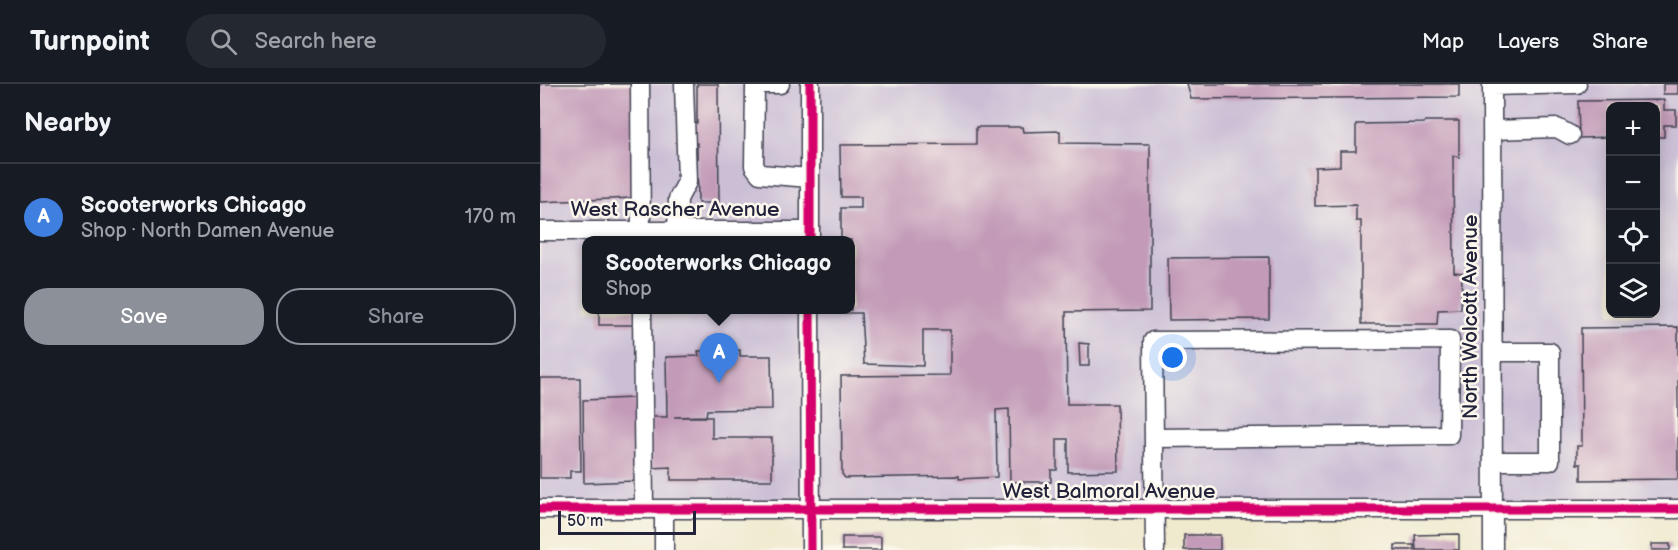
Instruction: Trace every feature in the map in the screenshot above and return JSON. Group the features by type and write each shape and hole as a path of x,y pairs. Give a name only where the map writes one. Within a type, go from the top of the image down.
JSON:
{"street":[{"path":"640,84 641,236"},
{"path":"678,231 678,200 687,182 684,84"},
{"path":"780,84 758,84 755,87 754,166 760,174 810,178"},
{"path":"810,84 810,236"},
{"path":"1492,85 1577,84"},
{"name":"North Wolcott Avenue","path":"1492,85 1493,550"},
{"path":"1492,130 1557,128 1570,135"},
{"name":"West Rascher Avenue","path":"540,231 641,236 678,231 810,236"},
{"path":"642,314 644,509"},
{"path":"810,314 811,550"},
{"path":"1154,438 1449,435 1450,339 1153,341 1155,550"},
{"path":"1493,352 1550,352 1550,461 1493,461"},
{"name":"West Balmoral Avenue","path":"540,509 1678,509"},
{"path":"664,509 664,550"}],"shaded area":[{"path":"540,84 1678,84 1678,505 540,509"}],"building":[{"path":"540,84 633,84 633,198 540,202"},
{"path":"697,84 718,84 719,203 698,203 697,143 694,143 694,123 697,123"},
{"path":"1187,84 1459,84 1459,97 1191,99"},
{"path":"1663,84 1678,84 1678,94 1663,94"},
{"path":"1664,100 1664,110 1676,110 1676,125 1664,125 1664,137 1660,137 1660,102 1606,102 1606,137 1579,138 1578,101"},
{"path":"1425,121 1459,121 1459,157 1453,156 1454,272 1462,273 1461,309 1438,310 1437,324 1361,324 1361,221 1356,221 1356,205 1315,206 1315,167 1340,166 1340,151 1356,151 1356,124 1424,123"},
{"path":"976,127 1022,127 1023,132 1060,131 1060,143 1150,144 1150,311 1066,312 1067,404 1117,404 1118,471 1068,472 1068,439 1057,439 1057,470 1051,470 1051,482 1010,482 1009,409 996,410 997,477 845,478 842,474 841,376 950,375 950,330 923,330 923,366 864,364 861,313 855,313 855,236 841,236 841,208 861,208 861,197 841,197 840,145 976,144"},
{"path":"1269,257 1269,319 1169,320 1168,258"},
{"path":"599,314 634,314 634,325 599,325"},
{"path":"1678,327 1678,479 1581,480 1581,464 1577,464 1577,446 1582,446 1581,328"},
{"path":"1079,343 1089,344 1089,366 1080,366"},
{"path":"740,350 740,356 771,356 772,409 707,410 706,416 674,417 712,417 712,438 772,438 772,480 671,480 671,467 651,468 651,417 667,417 666,357 699,356 698,351"},
{"path":"540,378 580,378 581,471 570,471 570,478 540,478"},
{"path":"634,398 635,481 584,483 583,400"},
{"path":"1459,534 1459,550 1416,550 1415,535"},
{"path":"1184,535 1220,535 1220,550 1184,550"},
{"path":"842,537 881,537 881,550 842,550"},
{"path":"1652,544 1670,544 1670,550 1652,550"},
{"path":"1395,545 1414,545 1414,550 1395,550"}],"cycle path":[{"path":"810,84 810,236"},
{"path":"810,314 811,550"},
{"path":"540,509 1678,509"}],"place":[{"name":"Scooterworks Chicago","path":"719,383"}]}
